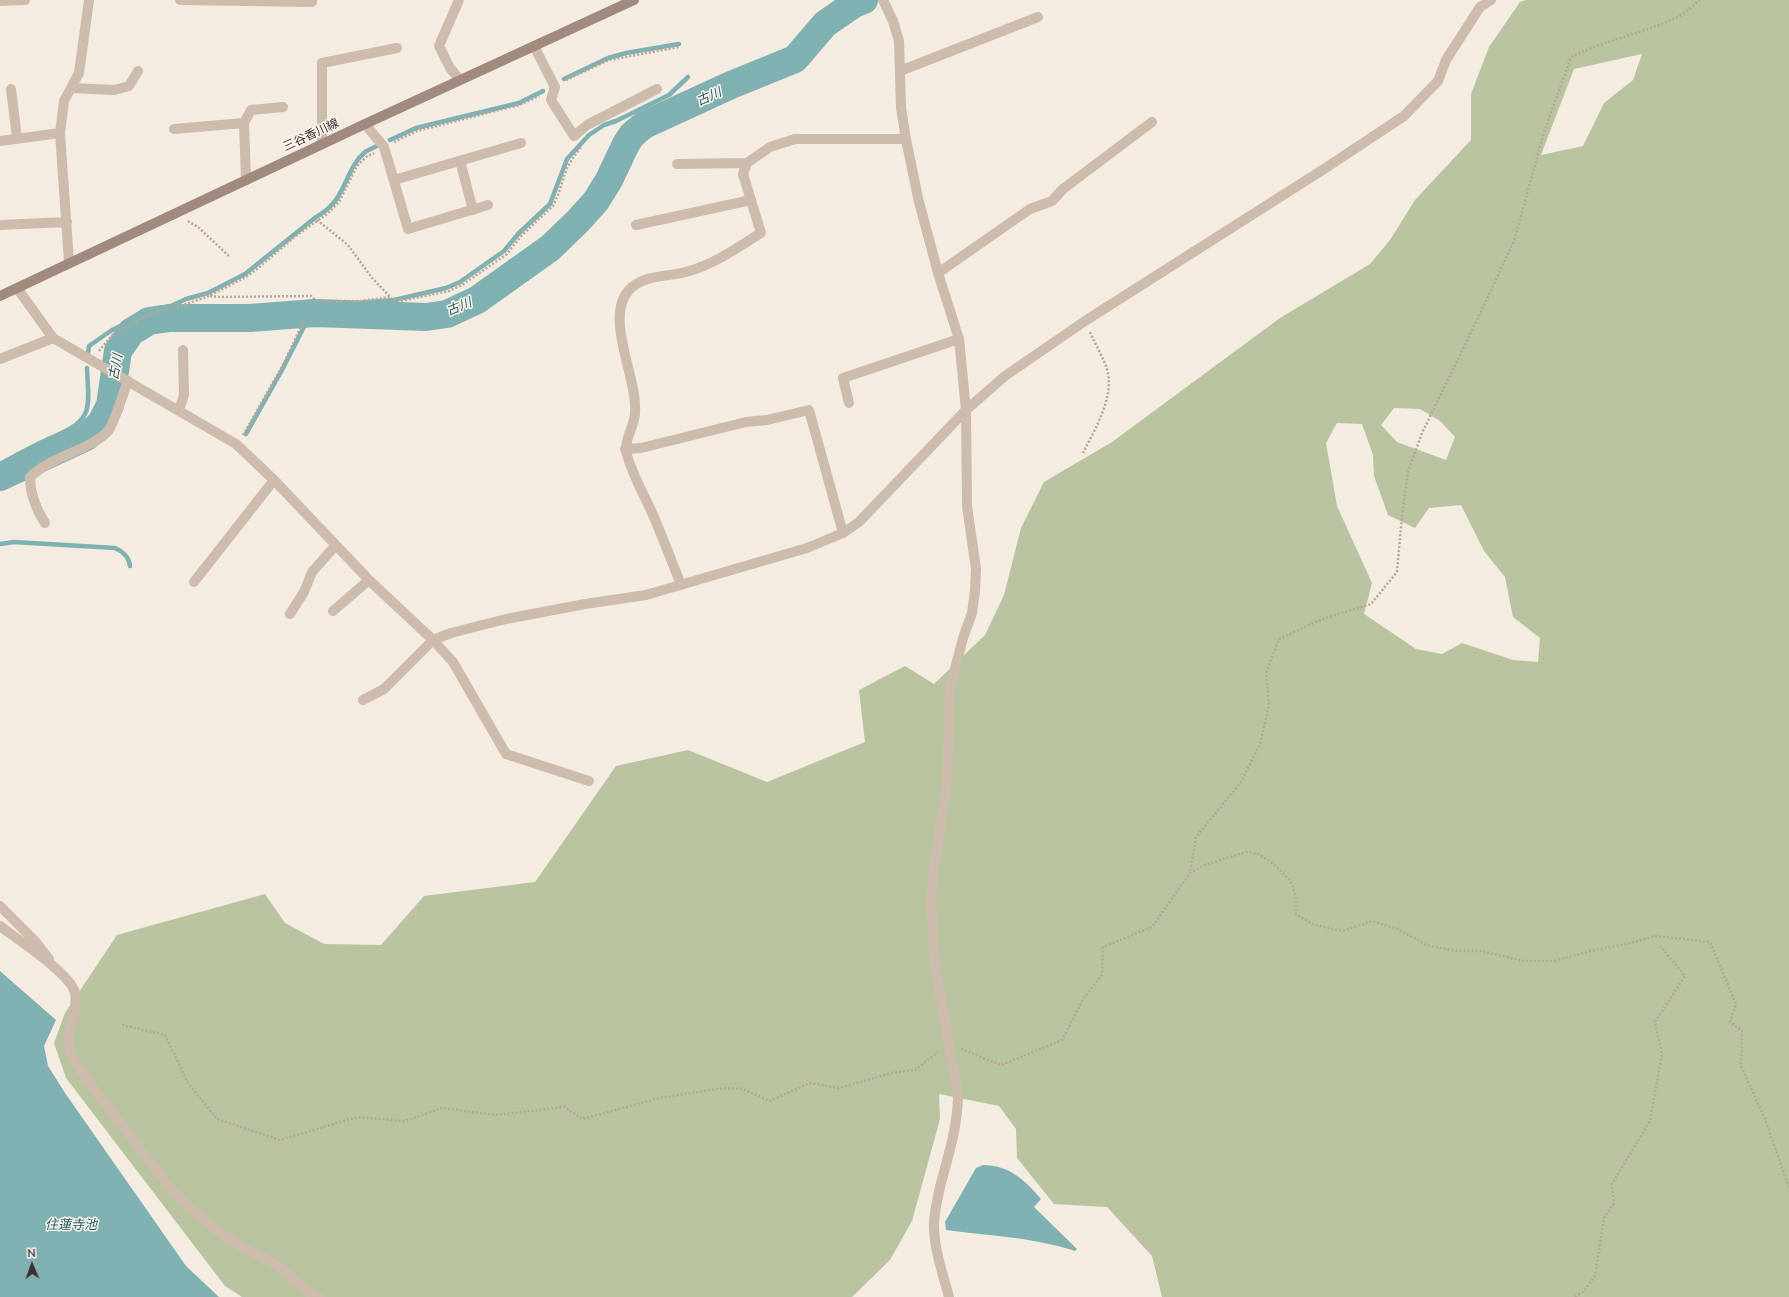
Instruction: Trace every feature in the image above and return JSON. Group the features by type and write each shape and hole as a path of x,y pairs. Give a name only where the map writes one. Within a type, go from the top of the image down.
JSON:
{"main road":[{"name":"三谷香川線","path":"0,296 178,211 634,0"}],"street":[{"path":"0,1 24,0"},
{"path":"69,262 60,133 64,102 79,73 89,0"},
{"path":"180,0 312,2 312,0"},
{"path":"459,0 439,46 450,68 460,80"},
{"path":"883,0 893,21 899,41 901,108 918,198 938,273 959,339 966,410 967,506 976,569 972,613 963,638 950,688 947,782 933,875 932,898 934,954 949,1044 956,1076 958,1110 936,1205 934,1225 936,1244 948,1297"},
{"path":"363,700 384,688 432,640 451,633 506,619 585,604 646,596 807,548 843,534 859,522 966,410 1005,376 1085,321 1324,169 1404,116 1438,81 1446,60 1480,7 1491,0"},
{"path":"900,71 1038,17"},
{"path":"534,46 555,87 551,100 574,136 587,125 657,89"},
{"path":"322,144 322,63 397,48"},
{"path":"72,88 114,90 129,86 138,71"},
{"path":"11,89 17,138"},
{"path":"246,180 244,123 251,110 283,108"},
{"path":"938,273 1030,209 1052,201 1063,189 1152,122"},
{"path":"174,129 244,123"},
{"path":"365,124 384,147 408,228 488,205"},
{"path":"0,141 60,133"},
{"path":"677,164 747,163 770,147 795,139 906,139"},
{"path":"394,180 521,144"},
{"path":"460,161 473,210"},
{"path":"681,585 654,517 631,467 626,449 635,413 633,389 619,325 621,301 632,287 649,279 689,272 711,262 761,233 743,174 747,163"},
{"path":"636,225 751,200"},
{"path":"0,225 67,222"},
{"path":"17,288 53,338 236,444 274,480 335,546 453,662 506,754 589,780"},
{"path":"0,359 53,338"},
{"path":"849,403 843,378 959,339"},
{"path":"179,410 184,395 182,350"},
{"path":"45,524 35,508 30,488 30,477 38,469 96,440 109,430 123,379"},
{"path":"626,449 641,448 746,422 767,420 809,410 843,534"},
{"path":"194,582 274,480"},
{"path":"290,614 304,592 312,572 335,546"},
{"path":"333,611 369,580"},
{"path":"0,906 35,941 72,986 76,1004 68,1048 72,1058 174,1193 212,1227 237,1244 281,1268 308,1292 320,1297"},
{"path":"0,926 62,975"}],"path":[{"path":"122,1025 164,1035 188,1083 217,1119 280,1140 357,1118 405,1122 442,1108 496,1116 565,1107 582,1119 660,1098 723,1088 742,1089 770,1101 810,1083 839,1088 892,1072 915,1070 949,1044 1001,1065 1062,1040 1084,998 1102,975 1103,947 1152,927 1190,873 1196,837 1241,782 1260,744 1268,705 1266,673 1279,639 1322,619 1371,604 1397,572 1408,472 1422,433 1514,241 1544,132 1572,57 1595,45 1644,30 1679,16 1700,0"},
{"path":"91,360 114,333 158,311 172,309 209,296 246,277 317,220 327,214 339,202 357,166 366,157 384,147 418,131 519,105 609,60 679,47"},
{"path":"317,220 348,244 372,278 395,302 449,291 462,285 507,254 521,236 553,206 567,168 574,156 587,141"},
{"path":"178,211 183,217 198,227 230,257"},
{"path":"209,296 311,296 316,301 361,301 390,297"},
{"path":"242,437 283,365 305,318"},
{"path":"1083,453 1095,429 1109,391 1107,369 1085,321"},
{"path":"1190,873 1205,865 1246,852 1259,854 1275,865 1290,880 1296,896 1296,914 1312,924 1342,931 1372,921 1398,929 1426,945 1457,951 1482,951 1523,961 1553,961 1655,936 1710,942 1736,1004 1730,1022 1742,1031 1741,1066 1765,1119 1789,1188"},
{"path":"1575,1297 1584,1291 1595,1276 1604,1218 1614,1203 1612,1184 1650,1121 1662,1054 1655,1022 1685,976 1660,946"}],"green space":[{"path":"1526,0 1789,0 1789,1297 1162,1297 1152,1256 1107,1207 1054,1204 1017,1158 1016,1129 999,1106 939,1094 940,1119 912,1221 890,1260 852,1297 242,1297 225,1286 66,1078 54,1043 65,1013 117,935 265,894 285,923 324,944 381,945 424,896 535,882 616,766 688,750 767,782 865,742 859,690 905,666 934,684 985,635 1004,595 1021,528 1044,482 1112,442 1280,318 1370,264 1390,240 1415,200 1471,140 1471,94 1489,47 1520,2","holes":["1642,54 1633,80 1604,103 1583,146 1541,155 1574,69","1394,408 1420,409 1440,421 1455,437 1446,460 1397,442 1381,425","1337,423 1362,424 1373,455 1374,476 1388,515 1415,528 1429,508 1461,505 1484,551 1505,577 1513,617 1540,638 1538,662 1513,660 1462,643 1442,654 1416,649 1364,614 1372,583 1337,506 1326,443"]}],"water":[{"name":"住蓮寺池","path":"0,971 56,1020 44,1046 48,1066 65,1093 186,1266 219,1297 0,1297"},
{"path":"983,1165 1009,1171 1029,1186 1041,1199 1034,1207 1077,1249 1075,1251 1059,1246 1027,1240 946,1230 945,1222 976,1168"}],"waterway":[{"name":"古川","path":"0,477 86,437 101,423 110,405 118,351 131,332 149,321 170,318 250,318 315,313 426,317 447,314 477,300 550,248 578,221 596,201 609,180 626,144 632,135 644,125 731,85 795,59 825,24 854,4 864,0"},
{"path":"564,79 608,58 626,53 679,44"},
{"path":"246,434 282,370 311,313 318,306 394,300 446,288 460,282 504,251 519,233 550,204 567,159 589,135 604,125 616,121 669,95 688,77"},
{"path":"390,140 416,128 519,103 543,91"},
{"path":"88,353 89,346 112,330 159,308 171,306 186,299 208,293 245,274 326,210 340,194 358,160 365,152 377,146"},
{"path":"0,464 67,430 82,419 88,404 87,368"},
{"path":"0,544 14,542 115,548 125,555 130,566"}]}
